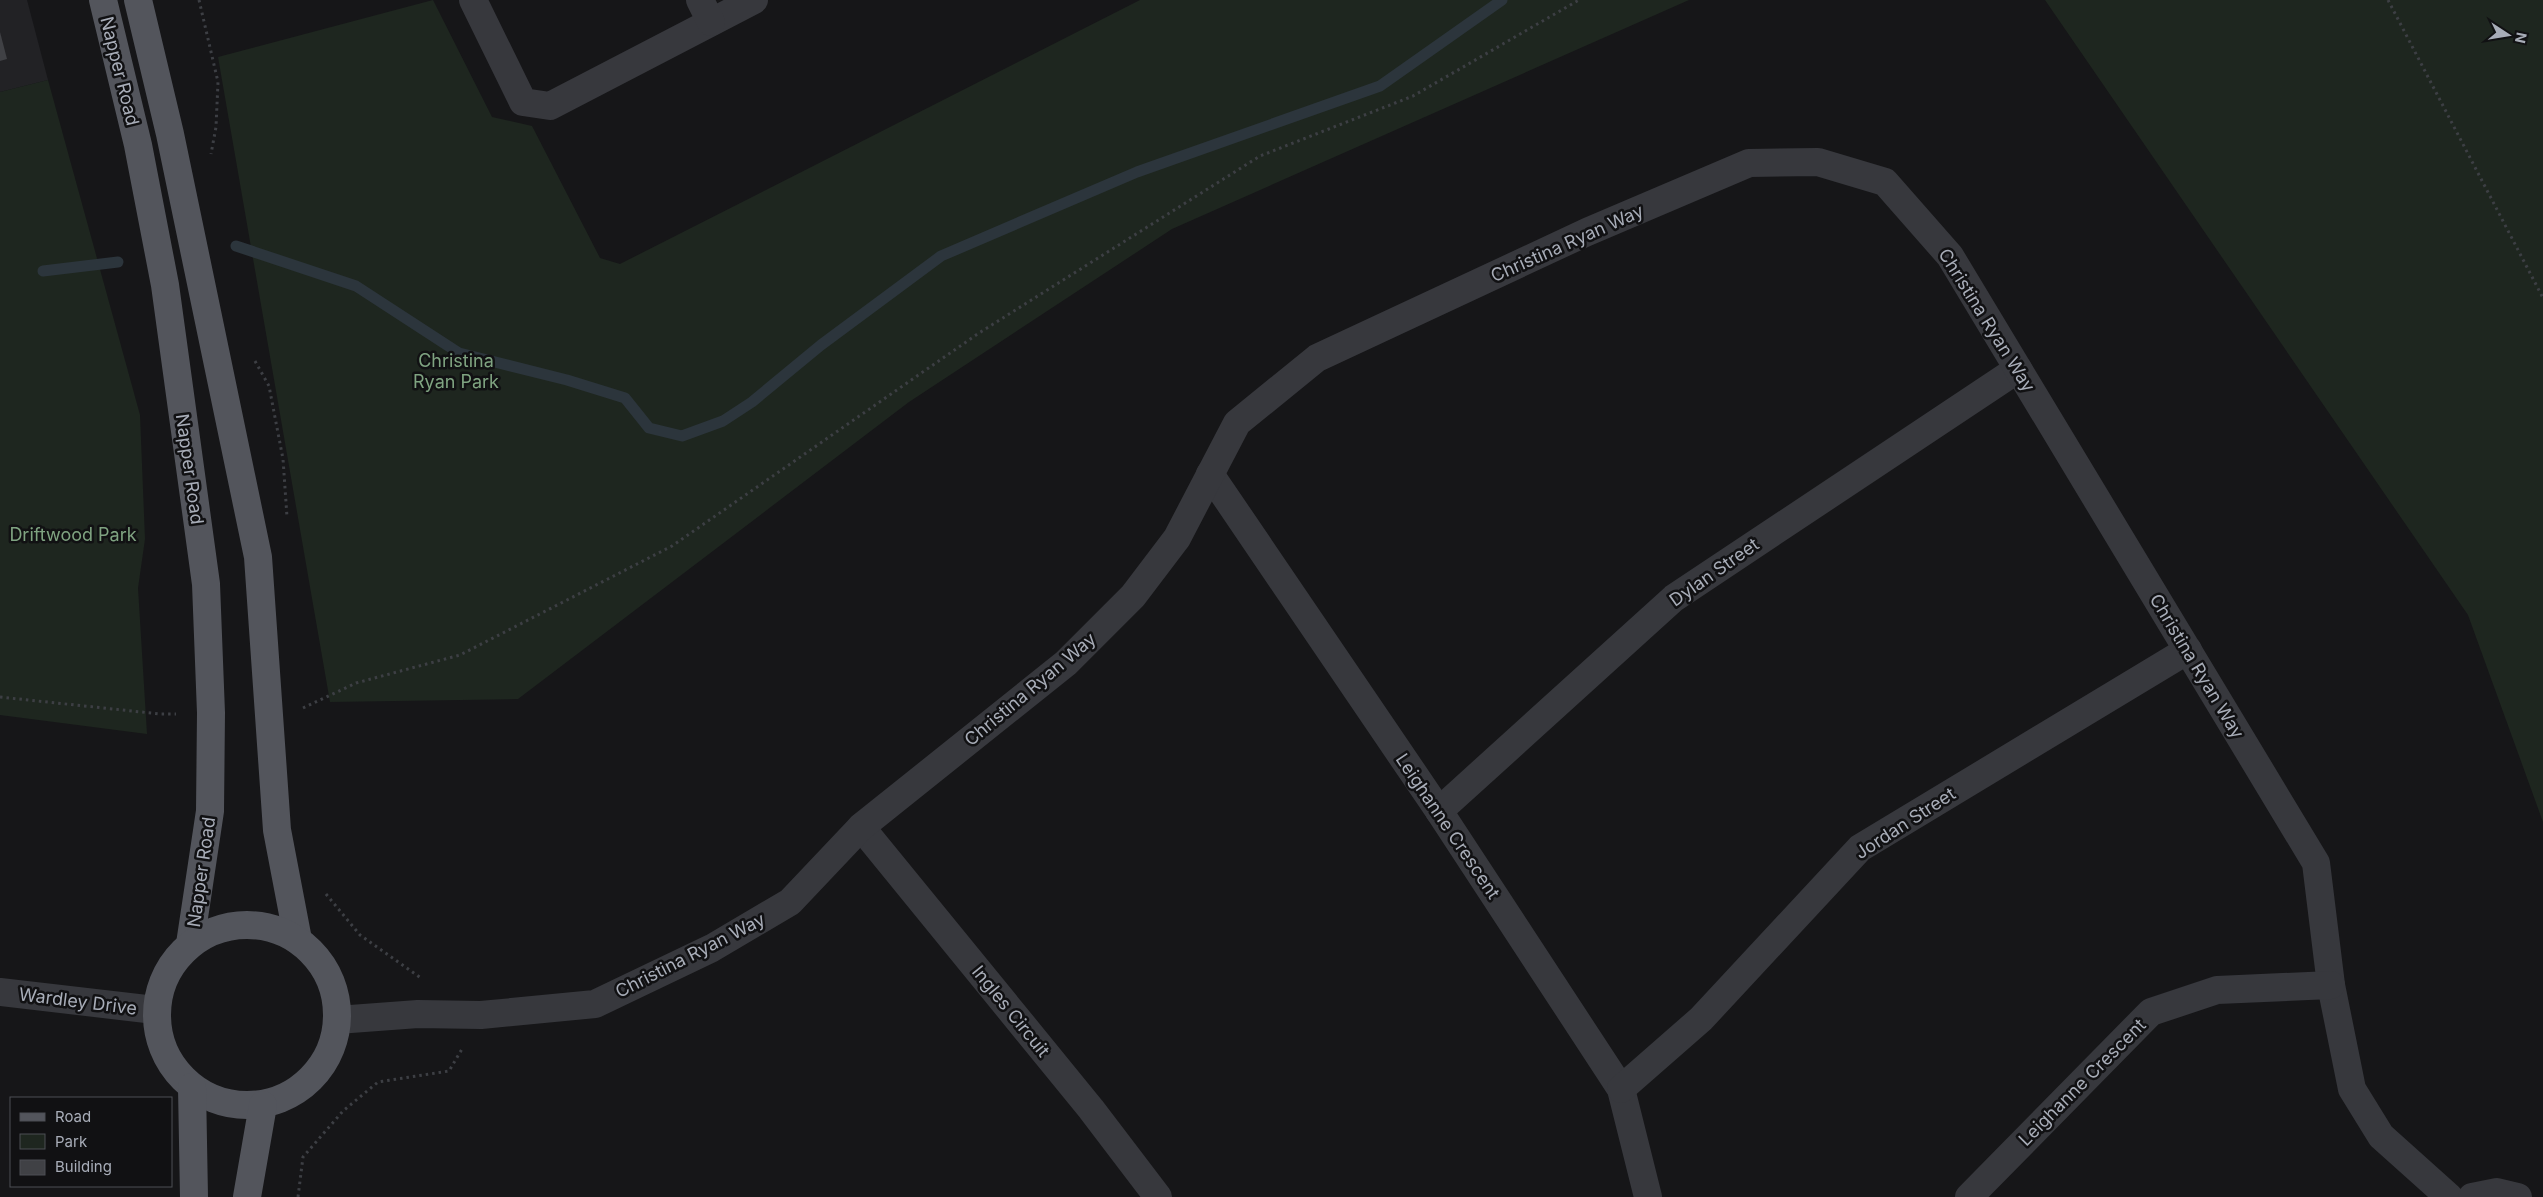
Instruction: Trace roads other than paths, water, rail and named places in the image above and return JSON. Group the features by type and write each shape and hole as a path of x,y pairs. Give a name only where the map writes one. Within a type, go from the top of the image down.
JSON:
{"main road":[{"name":"Napper Road","path":"102,0 138,145 165,286 206,584 211,713 210,810 190,944"},
{"name":"Napper Road","path":"138,0 170,134 258,557 280,714 277,830 298,940"},
{"path":"248,924 264,926 298,940 322,964 335,993 337,1020 330,1050 304,1086 263,1105 225,1103 208,1097 192,1087 170,1064 156,1010 162,985 177,958 190,944 217,929 248,924"},
{"path":"192,1087 194,1197"},
{"path":"247,1197 263,1105"}],"street":[{"path":"473,0 524,102 550,106 705,11 754,0"},
{"name":"Christina Ryan Way","path":"337,1020 418,1014 481,1015 596,1004 712,948 790,902 861,827 1066,663 1134,596 1177,538 1237,423 1317,358 1587,232 1749,163 1818,162 1885,182 1950,256 2316,863 2331,985 2352,1088 2381,1136 2449,1197"},
{"name":"Dylan Street","path":"1439,811 1674,598 2018,369"},
{"name":"Leighanne Crescent","path":"1210,474 1439,811 1620,1089 1648,1197"},
{"name":"Jordan Street","path":"1620,1089 1701,1019 1860,848 2188,650"},
{"name":"Ingles Circuit","path":"861,827 1091,1110 1158,1197"},
{"name":"Leighanne Crescent","path":"1969,1197 2151,1012 2217,990 2331,985"},
{"name":"Wardley Drive","path":"0,992 156,1010"},
{"path":"2472,1197 2497,1192 2518,1197"}],"waterway":[{"path":"236,246 356,286 459,353 567,380 625,398 649,428 682,436 723,421 752,402 821,345 941,256 1137,172 1380,86 1502,0"},
{"path":"43,271 118,262"}],"park label":[{"name":"Christina Ryan Park","path":"456,370"},
{"name":"Driftwood Park","path":"73,534"}]}
